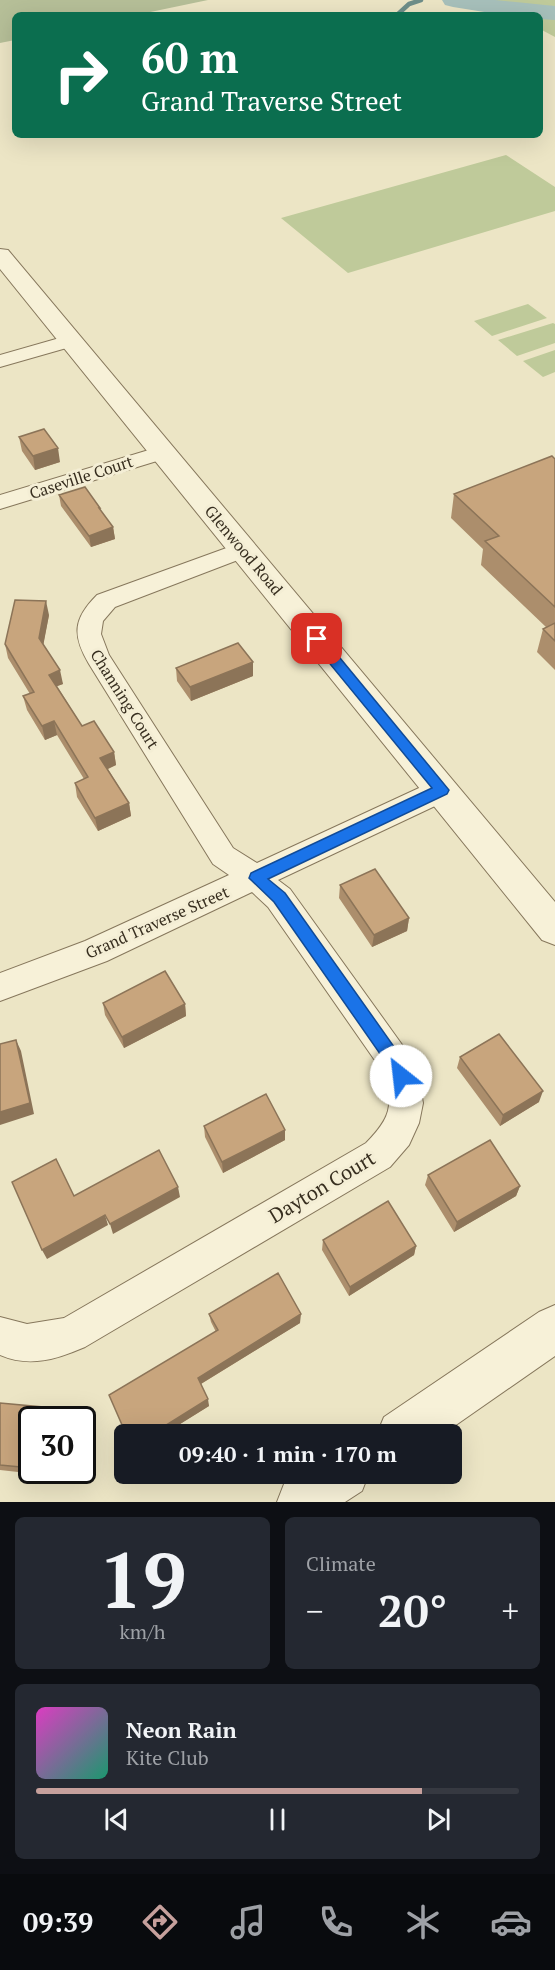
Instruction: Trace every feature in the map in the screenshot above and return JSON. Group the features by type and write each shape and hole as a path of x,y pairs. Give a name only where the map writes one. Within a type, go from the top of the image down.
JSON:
{"street":[{"name":"Glenwood Road","path":"2,260 555,929"},
{"path":"0,361 70,341"},
{"name":"Caseville Court","path":"0,502 162,452"},
{"name":"Channing Court","path":"243,550 114,597 97,609 88,628 89,641 98,657 224,856 256,878"},
{"name":"Grand Traverse Street","path":"0,987 96,951 442,790"},
{"name":"Dayton Court","path":"0,1335 11,1342 42,1344 72,1334 378,1155 396,1137 405,1116 407,1089 396,1064 279,897 256,878"},
{"path":"416,1424 555,1328"},
{"path":"302,1502 328,1484"}],"green space":[{"path":"0,0 208,0 150,12 12,12 12,41 0,43"},
{"path":"453,0 555,0 555,37 543,31 543,12 509,12 502,8"},
{"path":"506,155 555,187 555,211 348,273 281,218"},
{"path":"528,304 547,318 492,336 474,321"},
{"path":"555,324 555,343 517,356 498,340"},
{"path":"555,350 555,372 543,377 523,361"}],"building":[{"path":"44,429 58,448 33,456 19,437"},
{"path":"552,456 555,459 555,607 485,541 499,536 454,494"},
{"path":"85,487 113,527 89,536 59,495"},
{"path":"15,600 46,601 39,638 60,670 49,675 82,726 94,721 114,752 100,758 129,803 95,818 75,783 88,777 54,721 42,726 23,696 34,692 5,644"},
{"path":"555,623 555,641 543,629"},
{"path":"238,643 253,662 190,687 176,668"},
{"path":"375,869 409,918 374,935 340,885"},
{"path":"165,971 185,1004 122,1037 103,1003"},
{"path":"499,1034 543,1091 503,1115 460,1057"},
{"path":"16,1040 30,1103 0,1112 0,1044"},
{"path":"266,1094 285,1130 222,1162 204,1126"},
{"path":"490,1140 520,1186 457,1222 428,1175"},
{"path":"159,1150 178,1187 110,1224 105,1215 42,1250 12,1182 56,1159 74,1196"},
{"path":"388,1201 416,1246 350,1287 323,1240"},
{"path":"278,1273 301,1314 198,1378 208,1399 168,1424 122,1424 109,1395 218,1330 209,1314"},
{"path":"0,1403 32,1406 18,1406 18,1467 0,1465"}],"waterway":[{"path":"400,12 409,4 421,0"},
{"path":"453,0 555,13"}],"route":[{"path":"317,639 442,790 256,878 279,897 396,1064 401,1076"}]}
